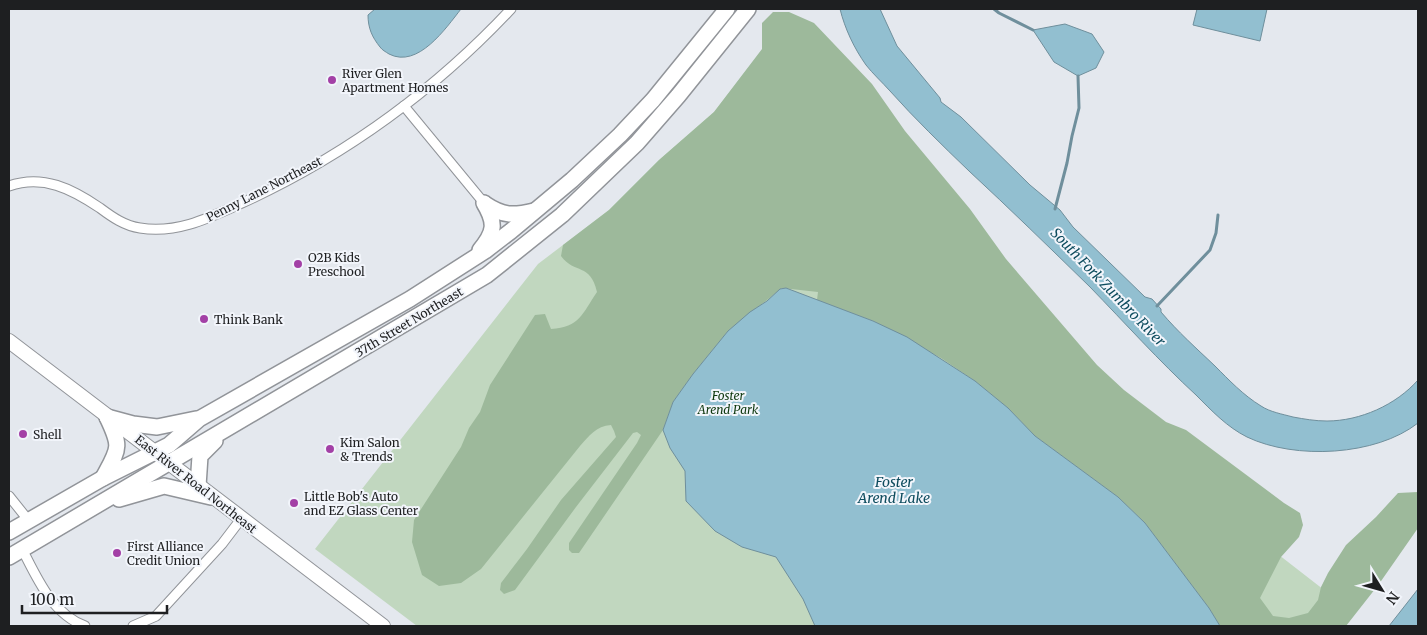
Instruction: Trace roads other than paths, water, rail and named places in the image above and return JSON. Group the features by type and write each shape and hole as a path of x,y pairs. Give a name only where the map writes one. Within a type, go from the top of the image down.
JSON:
{"main road":[{"name":"37th Street Northeast","path":"9,532 103,478 169,445 198,419 410,299 511,231 579,174 620,135 654,100 727,9"},
{"name":"37th Street Northeast","path":"9,557 487,275 568,209 637,143 678,96 748,9"},
{"path":"484,203 500,213 508,215 537,210"},
{"path":"452,272 479,251 490,235 492,216 484,203"},
{"path":"107,417 133,424 158,427 198,419"},
{"path":"103,478 118,451 116,435 107,417"},
{"path":"198,486 200,456 226,429"},
{"path":"107,500 128,497 164,486 211,497"}],"street":[{"name":"Penny Lane Northeast","path":"9,186 29,181 54,183 82,196 127,225 150,230 175,228 205,219 287,181 346,146 404,106 470,50 511,9"},
{"path":"404,106 484,203"},
{"name":"East River Road Northeast","path":"9,342 383,626"},
{"path":"9,496 29,521"},
{"path":"133,626 156,616 222,544 241,520"},
{"path":"22,549 49,598 75,623 84,626"}],"water":[{"path":"375,9 461,9 448,26 430,44 410,56 400,57 383,50 373,36 368,15"},
{"name":"South Fork Zumbro River","path":"840,9 880,9 897,46 940,98 941,102 961,117 1030,185 1060,210 1073,227 1145,297 1152,299 1161,309 1161,312 1187,340 1254,402 1268,410 1293,417 1318,421 1339,420 1364,415 1377,410 1399,397 1418,380 1418,423 1401,434 1380,442 1358,448 1335,451 1288,449 1266,444 1247,437 1226,424 1169,369 1090,287 919,122 872,72 854,45"},
{"path":"1197,9 1267,9 1260,41 1193,25"},
{"path":"1065,24 1092,34 1104,52 1096,68 1078,76 1054,62 1033,30"},
{"name":"Foster Arend Lake","path":"786,288 873,321 907,337 975,381 1008,408 1035,436 1118,497 1145,523 1209,608 1220,626 815,626 803,599 776,557 742,547 715,531 686,501 685,471 670,448 663,430 673,402 728,331 780,289"},
{"path":"1418,589 1418,626 1389,626"}],"waterway":[{"path":"994,9 1033,30"},
{"path":"1055,209 1079,108 1078,76"},
{"path":"1157,306 1210,250 1216,233 1218,215"}],"place":[{"name":"River Glen Apartment Homes","path":"332,80"},
{"name":"O2B Kids Preschool","path":"298,264"},
{"name":"Think Bank","path":"204,319"},
{"name":"Shell","path":"23,434"},
{"name":"Kim Salon & Trends","path":"330,449"},
{"name":"Little Bob's Auto and EZ Glass Center","path":"294,503"},
{"name":"First Alliance Credit Union","path":"117,553"}],"park label":[{"name":"Foster Arend Park","path":"728,402"}]}
